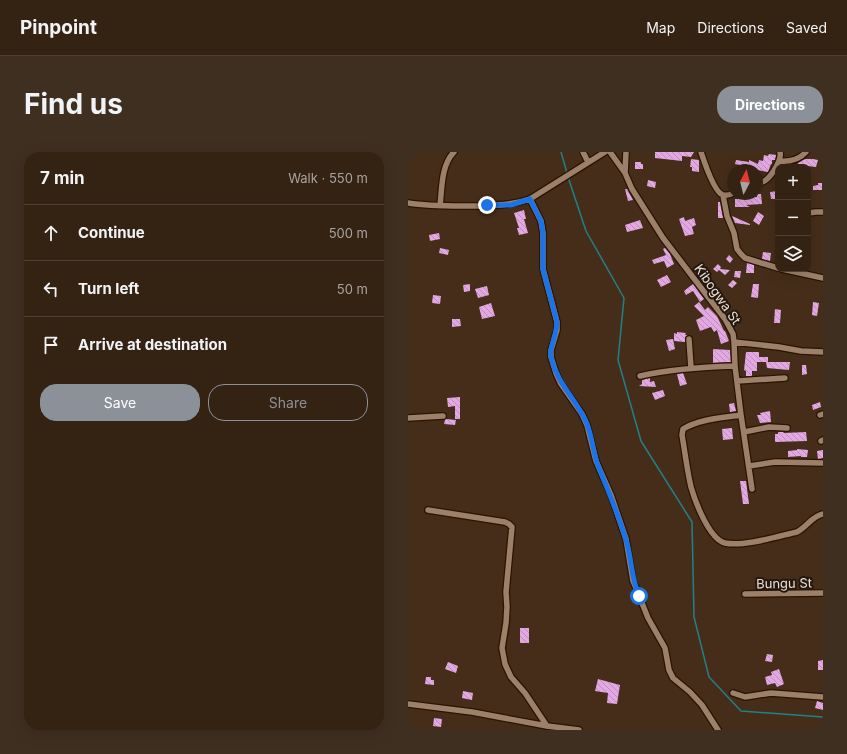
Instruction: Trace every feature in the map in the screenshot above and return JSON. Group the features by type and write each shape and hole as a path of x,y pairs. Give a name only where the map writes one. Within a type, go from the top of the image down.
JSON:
{"street":[{"path":"440,206 444,174 448,162 454,152"},
{"path":"583,152 588,162"},
{"path":"408,203 440,206 511,205 530,199 605,152"},
{"path":"610,152 625,173"},
{"name":"Kibogwa St","path":"626,152 625,173 632,189 663,238 725,319 733,334 741,416 752,489"},
{"path":"701,152 709,175 720,193 723,195 727,216 734,233 737,249 745,258 775,267"},
{"path":"763,182 769,177 779,161 781,154 780,152"},
{"path":"779,161 789,162 806,152"},
{"path":"723,195 727,194"},
{"path":"530,199 541,221 543,233 543,269 557,322 557,330 551,350 551,357 556,373 561,384 582,414 587,425 596,461 611,495 626,539 633,581 648,618 665,648 669,670 674,678 702,705 718,730"},
{"path":"811,213 823,212"},
{"path":"796,272 823,278"},
{"path":"689,339 691,368"},
{"path":"734,342 801,351 823,352"},
{"path":"640,376 667,370 735,366"},
{"path":"737,381 785,378"},
{"path":"408,418 443,416"},
{"path":"741,416 692,424 683,429 682,435 691,487 708,528 718,540 726,543 744,543 797,532 804,529 816,515 823,514"},
{"path":"744,432 769,427 787,428"},
{"path":"749,466 775,462 823,464"},
{"path":"428,510 505,522 512,527 506,592 507,607 502,648 503,654 511,677 525,693 547,726"},
{"name":"Bungu St","path":"745,594 823,593"},
{"path":"733,693 745,697 771,693 823,697"},
{"path":"408,704 472,712 547,726 579,730"}],"building":[{"path":"655,152 694,152 691,157 682,156 682,161 655,158"},
{"path":"769,154 776,155 775,160 772,160 772,164 768,172 763,171 763,164 758,164 759,160 763,161 764,155 768,156"},
{"path":"691,159 699,160 699,172 692,171 692,167 690,167"},
{"path":"805,159 818,160 816,167 811,166 811,164 798,163"},
{"path":"736,160 749,162 749,160 758,164 735,164"},
{"path":"635,162 641,162 641,164 643,164 643,169 635,169"},
{"path":"648,180 656,182 655,188 647,186"},
{"path":"818,183 822,183 822,190 813,190 813,186 818,185"},
{"path":"625,189 627,189 633,200 628,201"},
{"path":"775,191 775,199 771,199 770,192"},
{"path":"735,200 762,200 762,204 746,205 750,207 735,207"},
{"path":"718,202 720,202 723,218 718,218"},
{"path":"524,210 526,219 524,219 528,233 519,235 517,228 519,228 514,213"},
{"path":"758,212 764,216 759,225 753,221"},
{"path":"732,216 750,224 750,225 735,223"},
{"path":"684,217 685,221 694,218 696,225 692,227 694,234 685,236 679,219"},
{"path":"640,220 643,228 627,232 625,225"},
{"path":"439,233 440,239 430,241 429,235"},
{"path":"440,248 449,250 448,255 439,253"},
{"path":"665,248 670,254 674,264 667,268 664,261 654,264 652,260 666,255 663,249"},
{"path":"763,252 771,253 770,261 762,259"},
{"path":"729,255 733,259 730,263 726,259"},
{"path":"747,263 754,265 754,273 746,273"},
{"path":"718,264 721,267 720,269 730,270 725,275 719,270 717,272 713,269"},
{"path":"735,271 741,271 740,278 734,277"},
{"path":"667,275 671,282 661,287 657,280"},
{"path":"733,280 737,283 732,288 728,285"},
{"path":"470,284 470,291 464,292 463,285"},
{"path":"693,284 704,299 700,302 693,291 686,295 684,291"},
{"path":"753,284 759,284 758,298 751,297"},
{"path":"487,286 489,295 478,298 475,289"},
{"path":"433,295 441,296 440,304 432,303"},
{"path":"699,302 705,310 708,307 717,316 729,341 721,344 717,330 714,332 711,327 700,331 696,320 704,316 694,306"},
{"path":"813,302 819,303 817,316 812,315"},
{"path":"491,303 495,316 482,319 479,307"},
{"path":"775,309 781,310 780,323 774,323"},
{"path":"452,319 460,319 461,326 452,327"},
{"path":"677,332 686,333 685,335 688,335 685,338 685,342 674,341 674,333 677,334"},
{"path":"673,339 675,349 669,351 666,340"},
{"path":"713,349 730,350 731,362 713,363"},
{"path":"746,352 759,352 759,357 768,357 768,362 790,362 789,370 767,368 766,362 757,362 757,371 752,371 752,376 746,376 746,371 744,370"},
{"path":"802,365 806,365 807,374 802,375"},
{"path":"683,373 687,384 680,386 677,374"},
{"path":"650,378 650,382 654,381 656,387 639,386 642,384 642,380"},
{"path":"663,390 665,396 655,400 652,393"},
{"path":"460,397 460,419 455,419 455,406 448,407 447,398"},
{"path":"820,402 821,407 813,410 812,405"},
{"path":"734,403 736,411 730,412 729,404"},
{"path":"770,411 771,422 760,423 757,415"},
{"path":"446,419 456,420 455,425 444,424"},
{"path":"732,428 733,439 723,440 722,429"},
{"path":"778,432 806,432 807,441 775,442 775,434 778,434"},
{"path":"797,449 808,450 807,457 788,457 788,451"},
{"path":"823,450 823,458 818,459 817,451"},
{"path":"740,481 746,481 749,504 743,504"},
{"path":"520,628 529,628 529,643 520,643"},
{"path":"767,654 773,655 772,662 765,661"},
{"path":"823,660 823,670 818,670 818,661"},
{"path":"448,662 458,666 456,673 445,669"},
{"path":"779,669 784,684 777,687 775,683 767,685 765,677 772,675 771,672"},
{"path":"426,677 431,677 431,680 434,680 434,685 425,684"},
{"path":"598,679 620,685 617,704 607,703 608,693 595,691"},
{"path":"463,691 473,693 472,700 462,698"},
{"path":"817,701 823,703 823,710 815,708"},
{"path":"434,718 442,719 441,727 433,726"}],"waterway":[{"path":"561,152 567,173"},
{"path":"568,177 586,231 624,298 618,360 641,441 692,522 694,617 709,677 741,711 823,717"}],"route":[{"path":"487,205 511,205 530,199 541,221 543,233 543,269 557,322 557,330 551,350 551,357 561,384 576,404 587,425 596,461 611,495 626,539 633,581 639,596"}]}
